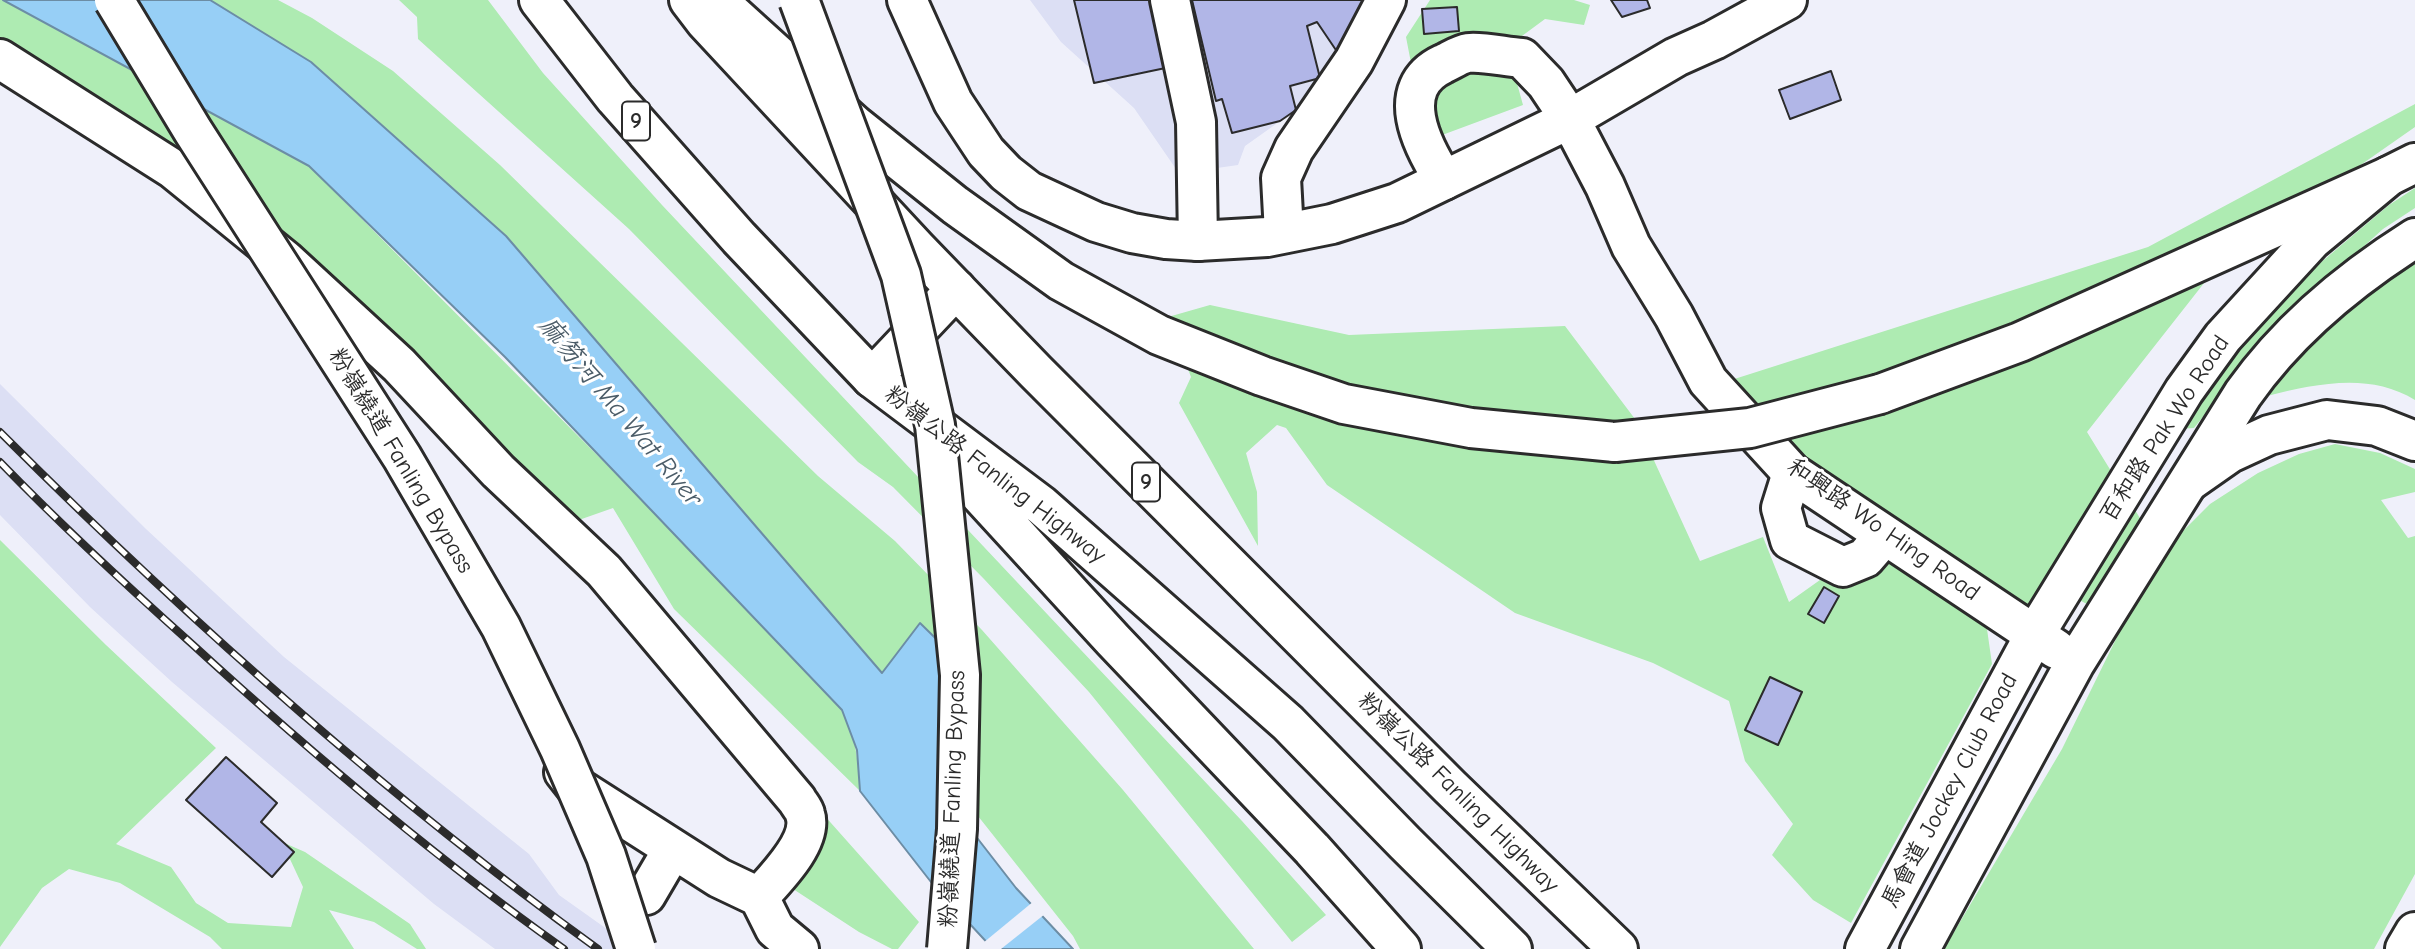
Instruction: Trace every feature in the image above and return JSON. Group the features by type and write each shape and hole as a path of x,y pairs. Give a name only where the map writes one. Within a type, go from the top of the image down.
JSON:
{"main road":[{"name":"粉嶺繞道 Fanling Bypass","path":"114,0 193,131 402,457 501,627 560,749 606,856 636,949"},
{"name":"粉嶺公路 Fanling Highway","path":"539,0 624,108 739,237 872,378 1041,505 1288,723 1512,949"},
{"name":"粉嶺公路 Fanling Highway","path":"689,0 705,21 1036,372 1450,787 1618,949"},
{"path":"717,0 855,125 955,205 1061,281 1159,335 1262,376 1344,404 1471,428 1615,442 1750,428 1880,394 2020,342 2402,170"},
{"name":"粉嶺繞道 Fanling Bypass","path":"799,0 901,275 935,425 960,675 957,829 947,949"},
{"path":"907,0 953,102 969,129 993,159 1029,191 1096,222 1132,233 1198,241 1227,241 1332,224 1397,203 1570,119 1676,57 1714,40 1787,0"},
{"path":"1170,0 1196,122 1198,241"},
{"path":"1284,233 1281,178 1294,149 1354,61 1387,0"},
{"name":"和興路 Wo Hing Road","path":"1444,180 1426,152 1417,126 1414,106 1420,82 1436,67 1467,53 1521,58 1546,83 1570,119 1605,186 1631,246 1674,316 1708,380 1791,473 2035,634 2074,663"},
{"path":"0,59 173,169 285,260 399,365 498,471 604,571 789,790 806,814 806,828 796,853 759,897"},
{"name":"百和路 Pak Wo Road","path":"2035,634 2184,391 2223,337 2312,240 2402,170"},
{"name":"百和路 Pak Wo Road","path":"2074,663 2263,365 2288,338 2372,265 2415,238"},
{"path":"956,289 872,378 1113,640 1312,849 1401,949"},
{"path":"2190,481 2230,453 2269,435 2327,420 2377,426 2415,440"},
{"path":"1791,473 1781,508 1790,540 1843,566 1865,558 1884,536"},
{"name":"馬會道 Jockey Club Road","path":"1866,949 2035,634"},
{"name":"馬會道 Jockey Club Road","path":"1920,949 2074,663"},
{"path":"533,730 575,786 719,878 759,897 775,929 799,949"},
{"path":"646,895 673,849"},
{"path":"1312,849 1382,949"},
{"path":"2405,949 2415,932"}],"shaded area":[{"path":"1030,0 1375,0 1300,107 1245,146 1238,165 1196,171 1176,169 1134,108 1061,42"},
{"path":"0,384 146,529 284,657 529,854 559,895 635,949 495,949 434,904 172,682 90,607 0,515"}],"green space":[{"path":"0,0 10,0 39,20 309,166 629,487 836,703 852,733 860,791 674,609 613,508 576,521 252,233 0,61"},
{"path":"210,0 278,0 312,18 393,71 500,165 818,476 895,541 982,630 1123,790 1254,949 1080,949 1073,936 955,787 882,673 509,241 311,62"},
{"path":"399,0 488,0 543,73 662,205 1242,821 1326,915 1292,942 1089,692 984,579 893,487 858,462 629,229 418,39 417,17"},
{"path":"1430,0 1574,0 1590,5 1584,25 1545,19 1507,47 1523,105 1426,141 1406,37"},
{"path":"2415,104 2415,127 2219,264 2087,432 2159,549 2115,619 2068,594 2027,616 1985,615 1992,664 1851,923 1813,900 1772,855 1793,824 1745,761 1729,701 1653,663 1515,613 1327,485 1286,428 1277,425 1246,453 1257,492 1258,546 1179,403 1191,377 1168,317 1210,305 1349,335 1565,326 1635,419 1700,561 1763,537 1789,602 1827,575 1898,550 1847,496 1725,382 2148,247"},
{"path":"2415,188 2415,208 2383,229 2276,326 2194,428 2178,429 2249,329 2300,280 2389,205"},
{"path":"2415,263 2415,400 2397,391 2361,383 2323,385 2267,396 2308,343 2390,271"},
{"path":"2335,444 2380,453 2415,469 2415,492 2381,500 2408,538 2415,536 2415,874 2374,949 1944,949 2062,749 2144,582 2179,535 2210,504 2258,473 2299,454"},
{"path":"0,540 106,645 216,748 116,844 171,867 196,903 228,923 291,927 303,887 282,842 305,852 410,924 426,949 417,949 374,922 329,910 354,949 222,949 210,937 120,883 69,869 42,888 0,947"},
{"path":"823,814 919,922 898,949 892,949 859,932 790,887 816,855 823,827"}],"water":[{"name":"麻笏河 Ma Wat River","path":"3,0 210,0 311,62 506,236 882,673 920,623 971,673 957,812 1016,888 1073,949 993,949 931,882 860,791 857,750 842,710 505,357 309,166"}],"pier":[{"path":"1034,901 1045,914 1001,949 989,949 983,943"}],"building":[{"path":"1074,0 1161,0 1175,66 1094,83"},
{"path":"1192,0 1375,0 1344,62 1317,22 1307,26 1320,78 1290,86 1296,110 1280,121 1232,133 1222,99 1216,101"},
{"path":"1611,0 1647,0 1650,8 1622,17"},
{"path":"1457,7 1459,31 1424,34 1422,9"},
{"path":"1831,71 1841,100 1790,119 1779,90"},
{"path":"1824,587 1839,596 1824,623 1808,614"},
{"path":"1770,677 1802,692 1778,745 1745,730"},
{"path":"226,757 277,803 261,822 294,852 272,877 186,800"}],"railway":[{"path":"0,432 142,570 364,767 598,949"},
{"path":"0,462 118,577 281,724 420,840 564,949"}]}
